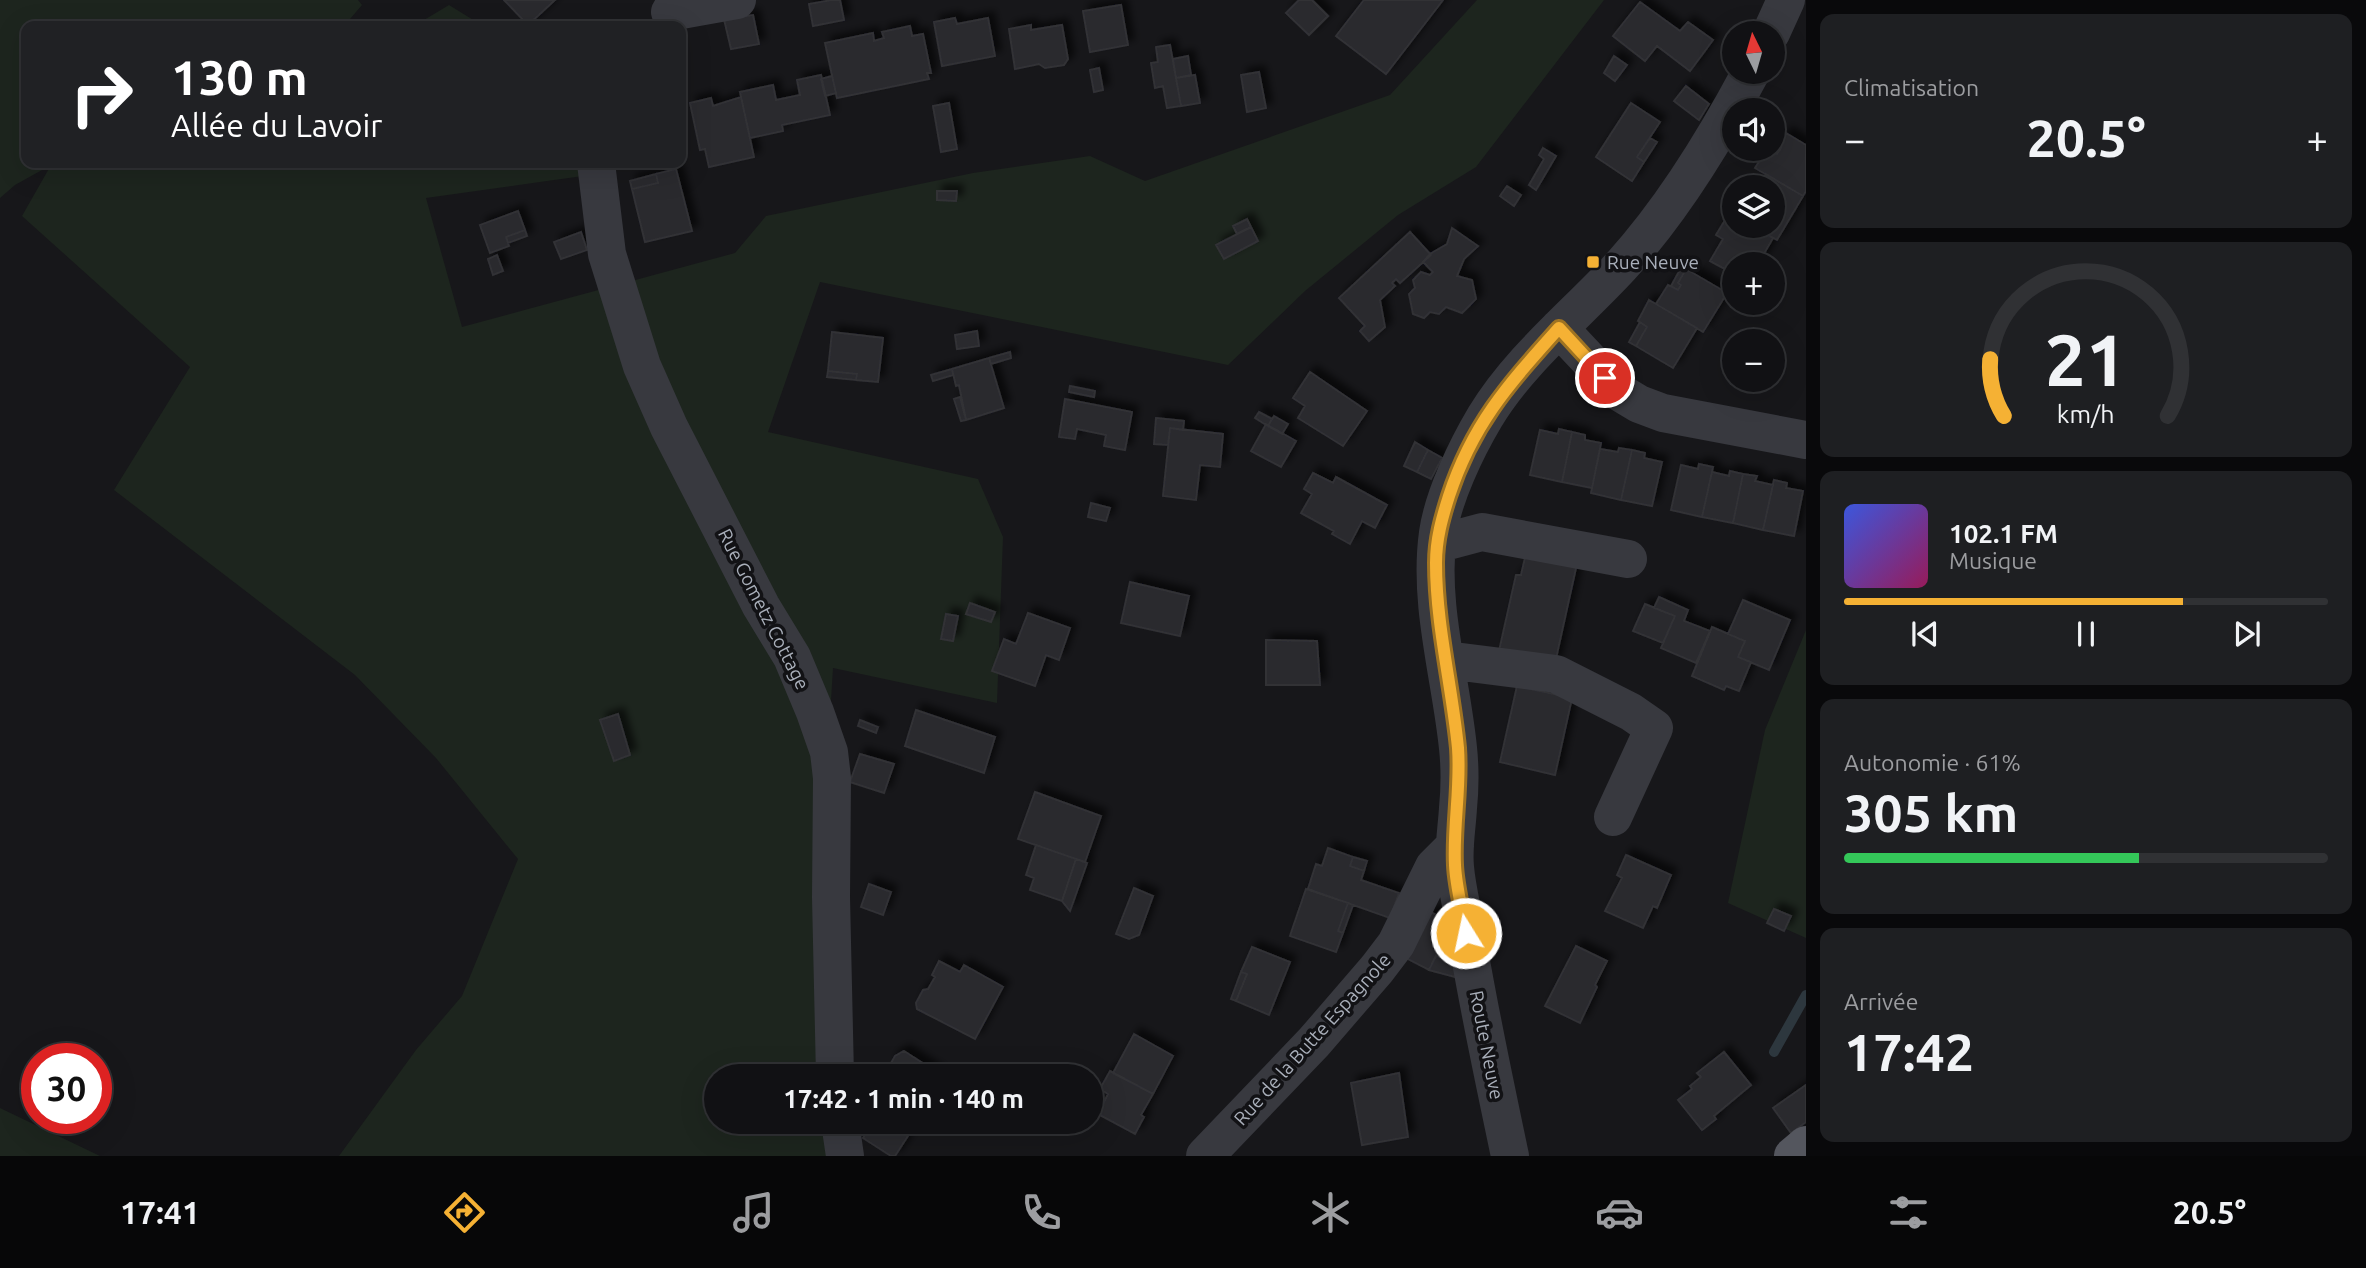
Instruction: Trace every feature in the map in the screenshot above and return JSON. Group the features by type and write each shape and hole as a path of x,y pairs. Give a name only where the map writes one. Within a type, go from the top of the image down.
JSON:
{"main road":[{"path":"1793,1156 1806,1145"}],"street":[{"path":"662,13 737,0"},
{"path":"1776,21 1786,0"},
{"name":"Route Neuve","path":"1510,1156 1477,995 1455,867 1459,802 1458,750 1437,595 1438,531 1457,473 1486,416 1508,385 1559,328 1622,265 1653,227 1699,160 1744,84"},
{"name":"Rue Gometz Cottage","path":"597,168 607,254 642,366 669,427 761,606 792,657 816,712 829,752 832,778 831,897 835,1064"},
{"path":"1559,328 1619,392 1639,404 1663,413 1806,440"},
{"path":"1437,544 1482,532 1628,559"},
{"path":"1446,660 1556,674 1631,712 1654,728 1613,817"},
{"name":"Rue de la Butte Espagnole","path":"1205,1156 1314,1042 1377,969 1396,944 1434,867 1455,846"},
{"path":"842,1134 845,1156"}],"shaded area":[{"path":"0,0 358,0 362,5 348,21 21,21 21,168 46,168 15,185 0,198"},
{"path":"1477,0 1604,0 1476,167 1398,215 1305,291 1228,365 820,282 768,432 978,479 1003,537 997,703 833,668 819,896 826,1064 704,1064 704,1134 834,1134 837,1156 339,1156 416,1050 462,996 518,859 436,758 355,675 114,490 190,367 22,216 49,168 596,168 597,174 426,198 462,327 735,253 766,216 973,173 1090,156 1145,181 1390,95"},
{"path":"449,5 475,21 422,21"},
{"path":"1806,630 1806,938 1728,903 1765,730"},
{"path":"0,1108 21,1118 21,1134 54,1134 100,1156 0,1156"}],"building":[{"path":"504,0 555,0 532,21 524,21"},
{"path":"840,0 844,20 813,26 809,4"},
{"path":"1299,0 1312,0 1328,16 1309,35 1286,13"},
{"path":"1364,0 1443,0 1386,74 1336,36"},
{"path":"1640,2 1680,31 1688,22 1713,40 1690,71 1657,46 1645,61 1613,36"},
{"path":"1121,5 1128,45 1090,52 1083,11"},
{"path":"753,15 759,44 731,49 724,19"},
{"path":"955,18 957,24 988,18 995,56 942,66 934,22"},
{"path":"1031,25 1031,30 1062,25 1068,59 1064,65 1045,68 1039,64 1015,69 1009,29"},
{"path":"910,26 912,36 923,34 931,73 927,73 929,79 837,98 825,43 873,33 874,41 884,38 882,32"},
{"path":"1170,45 1181,106 1167,108 1163,86 1155,88 1151,63 1158,62 1156,47"},
{"path":"1188,56 1191,75 1176,78 1173,59"},
{"path":"1614,56 1627,65 1615,81 1604,73"},
{"path":"1099,68 1103,90 1094,92 1090,70"},
{"path":"1259,72 1266,108 1247,112 1241,75"},
{"path":"821,75 830,115 782,125 783,131 750,138 740,92 773,85 776,100 800,95 797,80"},
{"path":"1195,75 1200,103 1181,106 1176,78"},
{"path":"832,76 836,93 825,96 821,79"},
{"path":"1686,86 1709,104 1699,120 1674,101"},
{"path":"741,97 754,157 709,167 705,149 700,150 690,103 711,98 713,106"},
{"path":"949,103 957,149 941,152 933,106"},
{"path":"1631,103 1660,122 1637,157 1644,162 1632,181 1596,157"},
{"path":"1785,134 1806,145 1806,191 1803,196 1785,186 1785,175 1767,175 1755,168 1759,161 1785,161"},
{"path":"1650,138 1657,142 1644,162 1637,157"},
{"path":"1543,148 1556,156 1536,190 1529,185 1544,159 1539,155"},
{"path":"676,169 692,231 645,242 632,189 658,183 656,174"},
{"path":"656,174 658,183 632,189 630,181"},
{"path":"1785,185 1803,196 1785,226"},
{"path":"1507,186 1521,195 1514,206 1500,196"},
{"path":"937,191 957,191 956,201 937,200"},
{"path":"518,211 525,230 506,237 509,246 490,253 480,225"},
{"path":"1247,219 1251,227 1237,234 1233,226"},
{"path":"1722,225 1722,238 1773,238 1765,252 1722,252 1722,268 1710,261 1723,239 1716,235"},
{"path":"1251,227 1258,241 1224,259 1216,245"},
{"path":"1452,228 1478,246 1464,259 1457,276 1472,280 1476,299 1462,313 1446,307 1439,314 1430,312 1424,318 1413,314 1409,294 1415,288 1413,280 1421,272 1430,275 1433,272 1423,262 1430,254 1447,244"},
{"path":"525,230 527,236 508,243 506,237"},
{"path":"581,232 587,250 561,259 554,242"},
{"path":"1410,232 1431,255 1400,283 1396,279 1392,283 1395,286 1380,300 1385,327 1369,341 1360,331 1365,326 1339,298"},
{"path":"497,255 503,271 493,275 488,259"},
{"path":"1682,266 1686,269 1678,283 1681,285 1678,290 1671,286"},
{"path":"1686,269 1722,290 1722,301 1703,332 1656,304 1668,285 1678,290 1681,285 1678,283"},
{"path":"1649,300 1697,328 1673,368 1636,346 1647,327 1638,321"},
{"path":"1640,322 1647,327 1636,346 1629,342"},
{"path":"977,331 979,346 957,349 955,335"},
{"path":"832,332 883,338 878,382 856,380 857,374 828,371"},
{"path":"1010,352 1011,358 991,364 989,358"},
{"path":"989,358 1004,408 966,420 959,385 956,386 952,369"},
{"path":"952,369 953,375 933,381 931,375"},
{"path":"828,371 857,374 856,380 827,377"},
{"path":"1310,372 1367,411 1343,446 1298,418 1305,406 1293,398"},
{"path":"1070,386 1095,391 1094,397 1069,392"},
{"path":"960,397 966,420 961,421 954,399"},
{"path":"1065,399 1132,412 1125,450 1104,446 1106,435 1077,429 1075,439 1059,437"},
{"path":"1259,412 1272,419 1268,426 1255,418"},
{"path":"1274,416 1288,424 1282,434 1268,426"},
{"path":"1156,418 1184,421 1183,430 1170,428 1168,445 1154,444"},
{"path":"1266,424 1296,441 1281,467 1251,451"},
{"path":"1170,428 1223,434 1220,467 1200,465 1196,500 1163,496"},
{"path":"1559,429 1572,432 1562,482 1530,475 1540,430 1558,434"},
{"path":"1572,432 1585,435 1585,440 1601,443 1592,488 1562,482"},
{"path":"1415,442 1428,450 1417,472 1404,466"},
{"path":"1619,448 1632,450 1621,500 1591,493 1600,449 1618,452"},
{"path":"1428,450 1442,458 1431,479 1417,472"},
{"path":"1632,450 1645,453 1644,458 1662,462 1652,506 1621,500"},
{"path":"1699,464 1713,467 1702,517 1671,510 1681,465 1698,469"},
{"path":"1730,471 1743,474 1733,523 1702,517 1712,472 1729,476"},
{"path":"1313,473 1333,483 1336,477 1387,505 1375,528 1362,521 1350,544 1332,534 1334,531 1301,513 1312,494 1304,489"},
{"path":"1743,474 1757,476 1755,481 1773,485 1763,530 1733,523"},
{"path":"1774,480 1787,483 1786,488 1803,491 1794,536 1763,530"},
{"path":"1091,503 1110,508 1106,521 1088,517"},
{"path":"1527,549 1578,559 1555,663 1499,651 1516,575 1521,575"},
{"path":"1130,582 1189,596 1180,636 1121,623"},
{"path":"1659,597 1688,610 1684,621 1710,631 1696,663 1661,648 1675,616 1654,608"},
{"path":"1743,600 1790,620 1769,670 1738,657 1745,641 1728,634"},
{"path":"970,603 995,612 991,622 966,614"},
{"path":"1645,604 1675,616 1663,643 1633,631"},
{"path":"1028,613 1070,628 1059,660 1046,655 1035,686 992,671 1004,639 1016,644"},
{"path":"946,614 958,616 953,641 941,639"},
{"path":"1712,627 1745,641 1738,657 1751,662 1739,691 1726,686 1724,690 1692,676"},
{"path":"1266,640 1317,641 1320,685 1266,685"},
{"path":"1517,686 1572,698 1555,775 1500,762"},
{"path":"916,710 995,737 984,773 905,746"},
{"path":"618,714 630,755 614,761 600,720"},
{"path":"860,720 878,727 876,733 858,726"},
{"path":"860,754 894,764 884,793 850,782"},
{"path":"1035,792 1101,816 1085,862 1018,839"},
{"path":"1036,845 1076,859 1062,901 1030,890 1034,878 1026,875"},
{"path":"1328,848 1353,857 1350,866 1364,871 1361,880 1399,893 1390,918 1308,889 1316,864 1322,866"},
{"path":"1626,855 1671,875 1657,908 1653,906 1643,928 1605,911 1622,878 1617,875"},
{"path":"1353,857 1367,861 1364,871 1350,866"},
{"path":"1076,859 1087,863 1070,911 1062,901"},
{"path":"869,884 891,892 883,915 861,907"},
{"path":"1134,888 1153,896 1139,935 1129,939 1116,934"},
{"path":"1306,889 1348,903 1338,931 1343,933 1336,952 1290,936"},
{"path":"1348,903 1353,905 1343,933 1338,931"},
{"path":"1774,909 1791,916 1784,931 1767,923"},
{"path":"1428,911 1452,922 1429,970 1406,958"},
{"path":"1576,946 1607,961 1580,1023 1545,1006"},
{"path":"1252,947 1290,962 1269,1015 1236,1001 1247,974 1241,972"},
{"path":"1436,956 1458,962 1455,977 1429,970"},
{"path":"939,961 960,972 964,965 1003,987 975,1039 917,1009 916,1003 935,977 932,975"},
{"path":"1241,972 1247,974 1236,1001 1231,999"},
{"path":"1134,1034 1173,1056 1153,1094 1113,1073"},
{"path":"904,1051 924,1064 893,1064 891,1063 895,1056"},
{"path":"1724,1052 1751,1085 1714,1116 1716,1119 1702,1130 1678,1100 1692,1089 1690,1086 1701,1077 1697,1073"},
{"path":"1110,1071 1153,1094 1141,1115 1144,1117 1135,1134 1103,1117 1103,1104 1108,1094 1103,1091 1103,1084"},
{"path":"1399,1073 1408,1137 1362,1145 1351,1083"},
{"path":"1806,1085 1806,1122 1791,1133 1773,1108"},
{"path":"866,1134 909,1134 895,1156 863,1138"}],"waterway":[{"path":"1774,1052 1806,995"}],"place":[{"name":"Rue Neuve","path":"1593,262"}],"route":[{"path":"1466,933 1455,867 1459,802 1458,750 1438,602 1438,531 1457,473 1486,416 1508,385 1559,328 1605,378"}]}
